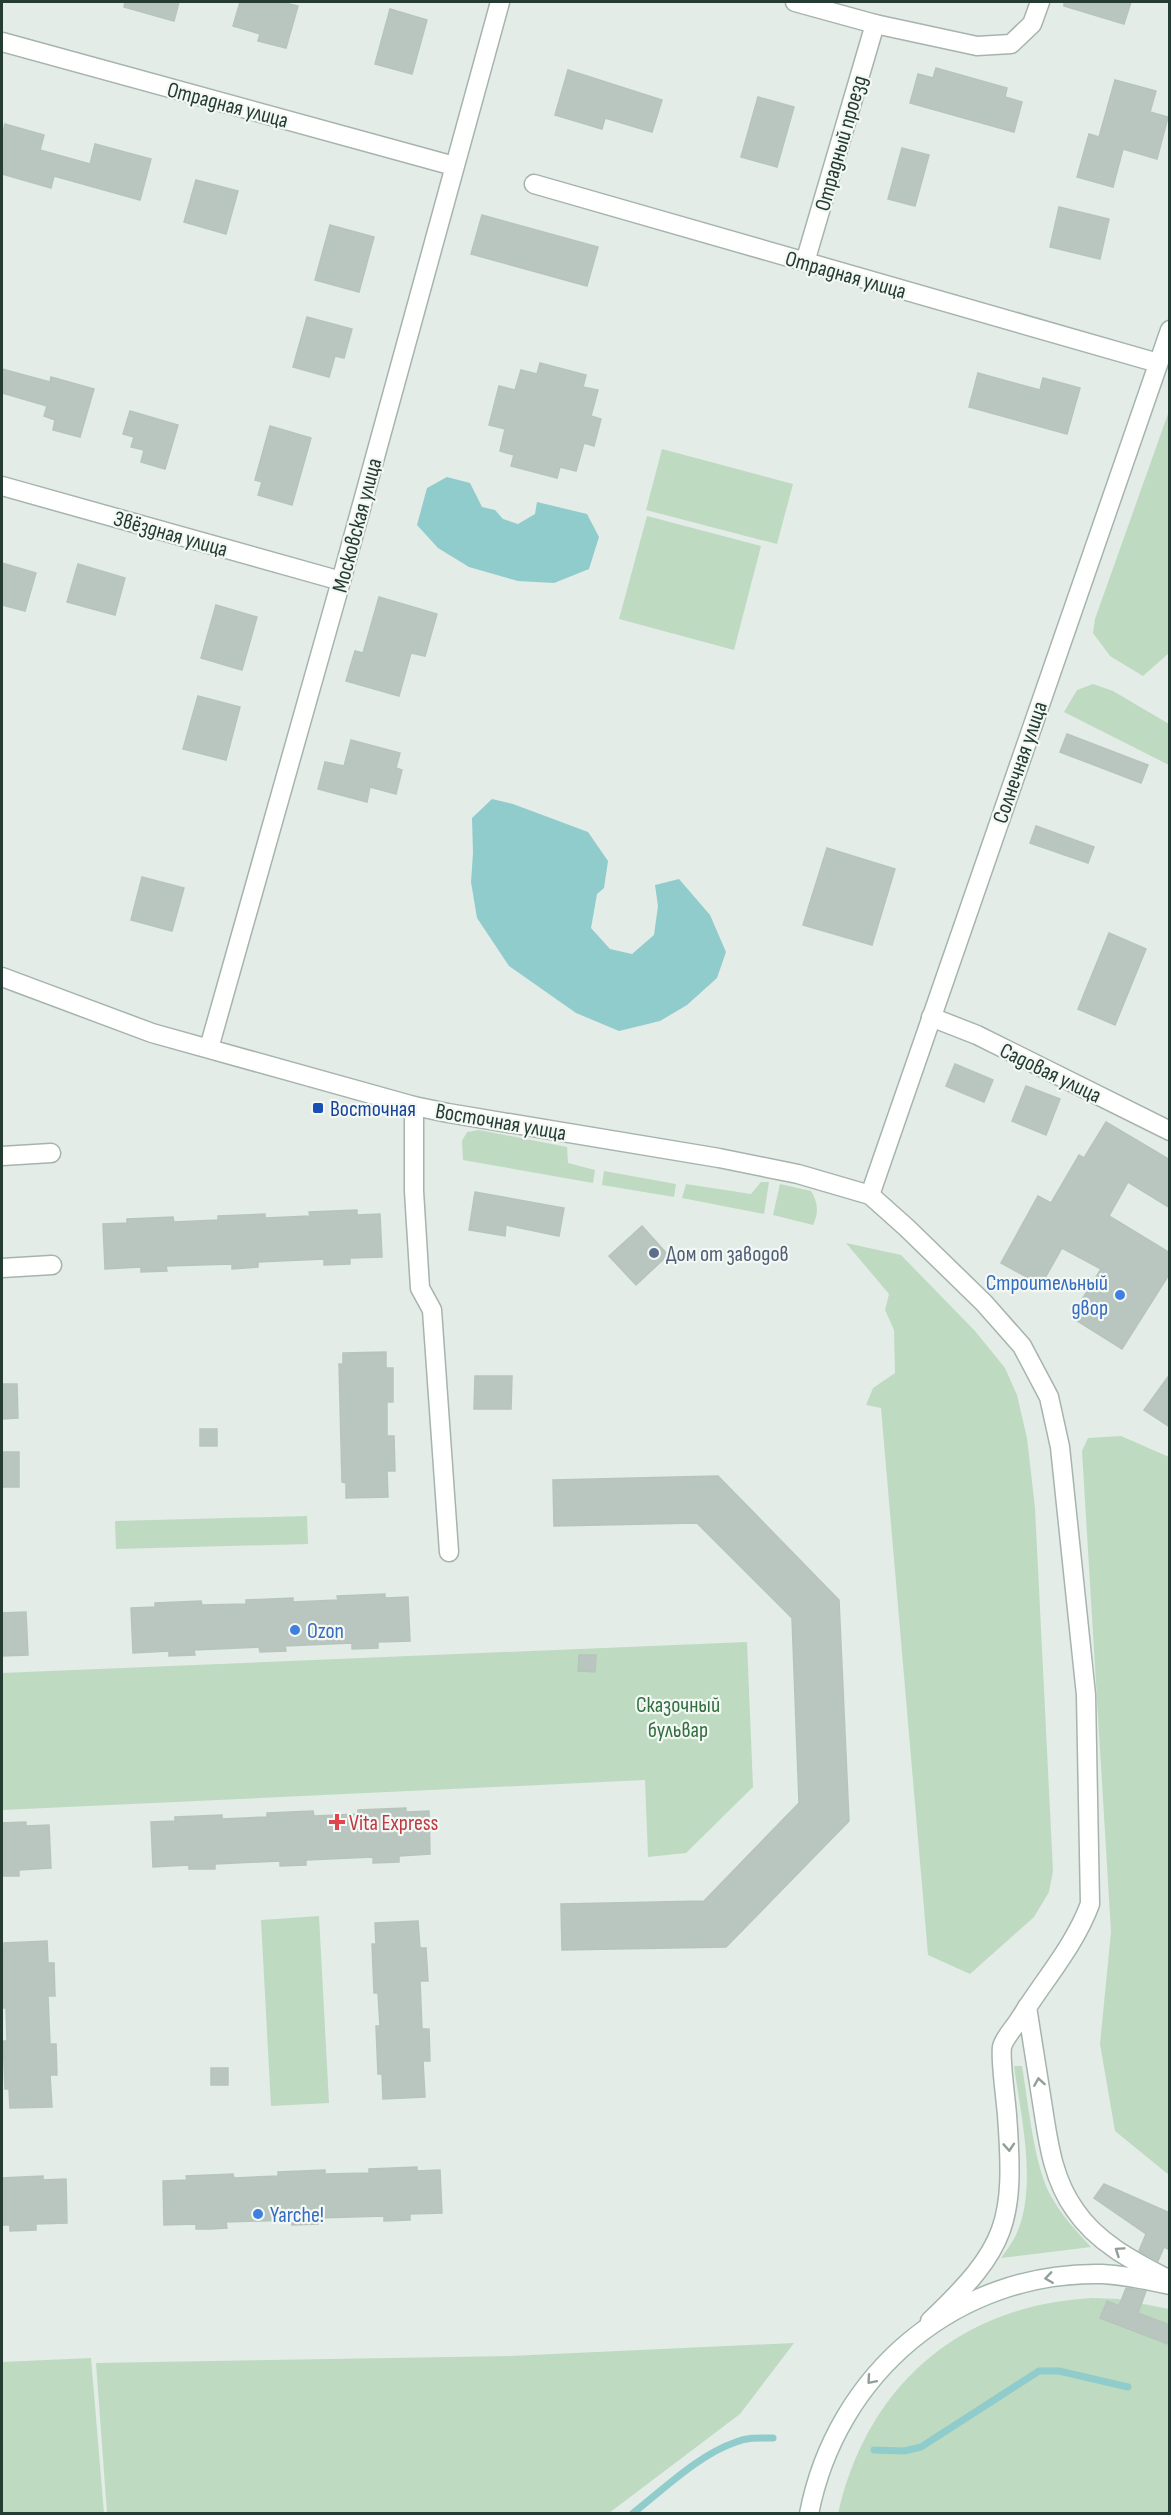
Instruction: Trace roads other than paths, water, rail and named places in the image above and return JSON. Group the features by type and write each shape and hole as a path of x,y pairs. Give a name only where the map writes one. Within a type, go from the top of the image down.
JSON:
{"street":[{"name":"Московская улица","path":"209,1048 341,581 500,2"},
{"path":"795,2 875,24 977,46 1011,44 1032,24 1040,2"},
{"name":"Отрадный проезд","path":"805,262 875,24"},
{"name":"Отрадная улица","path":"2,42 454,166"},
{"name":"Отрадная улица","path":"534,184 1158,363"},
{"name":"Солнечная улица","path":"870,1195 1170,330"},
{"name":"Звёздная улица","path":"2,486 341,581"},
{"name":"Восточная улица","path":"2,977 152,1033 414,1106 719,1158 798,1174 870,1195"},
{"name":"Садовая улица","path":"931,1017 977,1035 1170,1131"},
{"path":"414,1106 414,1191 420,1288 432,1310 449,1552"},
{"path":"2,1156 51,1153"},
{"path":"797,2514 845,2416 864,2387 886,2361 978,2273 992,2252 1001,2232 1009,2202 1011,2172 1002,2046 1082,1927 1090,1904 1086,1695 1060,1447 1049,1396 1022,1346 977,1296 908,1228 870,1195"},
{"path":"2,1268 52,1265"},
{"path":"1027,2007 1052,2162 1064,2193 1076,2211 1098,2235 1132,2260 1170,2280"},
{"path":"912,2338 970,2302 1001,2289 1034,2280 1068,2275 1102,2274 1170,2285"},
{"path":"809,2514 817,2478 830,2446"}],"water":[{"path":"447,477 470,483 482,507 495,510 503,519 518,524 535,514 537,502 587,514 599,537 589,569 554,583 518,581 469,567 438,548 417,525 427,488"},
{"path":"492,799 513,804 588,832 608,861 604,888 597,894 591,928 610,949 632,954 654,935 658,906 655,885 679,879 710,915 726,952 717,978 687,1005 660,1021 619,1031 576,1013 509,966 477,918 471,882 472,818"}],"waterway":[{"path":"874,2450 904,2451 921,2447 1039,2371 1059,2371 1128,2387"},
{"path":"632,2514 708,2455 745,2439 773,2438"}],"place":[{"name":"Восточная","path":"318,1108"},
{"name":"Дом от заводов","path":"654,1253"},
{"name":"Строительный двор","path":"1120,1295"},
{"name":"Ozon","path":"295,1630"},
{"name":"Vita Express","path":"337,1822"},
{"name":"Yarche!","path":"258,2214"}],"park label":[{"name":"Сказочный бульвар","path":"678,1716"}]}
